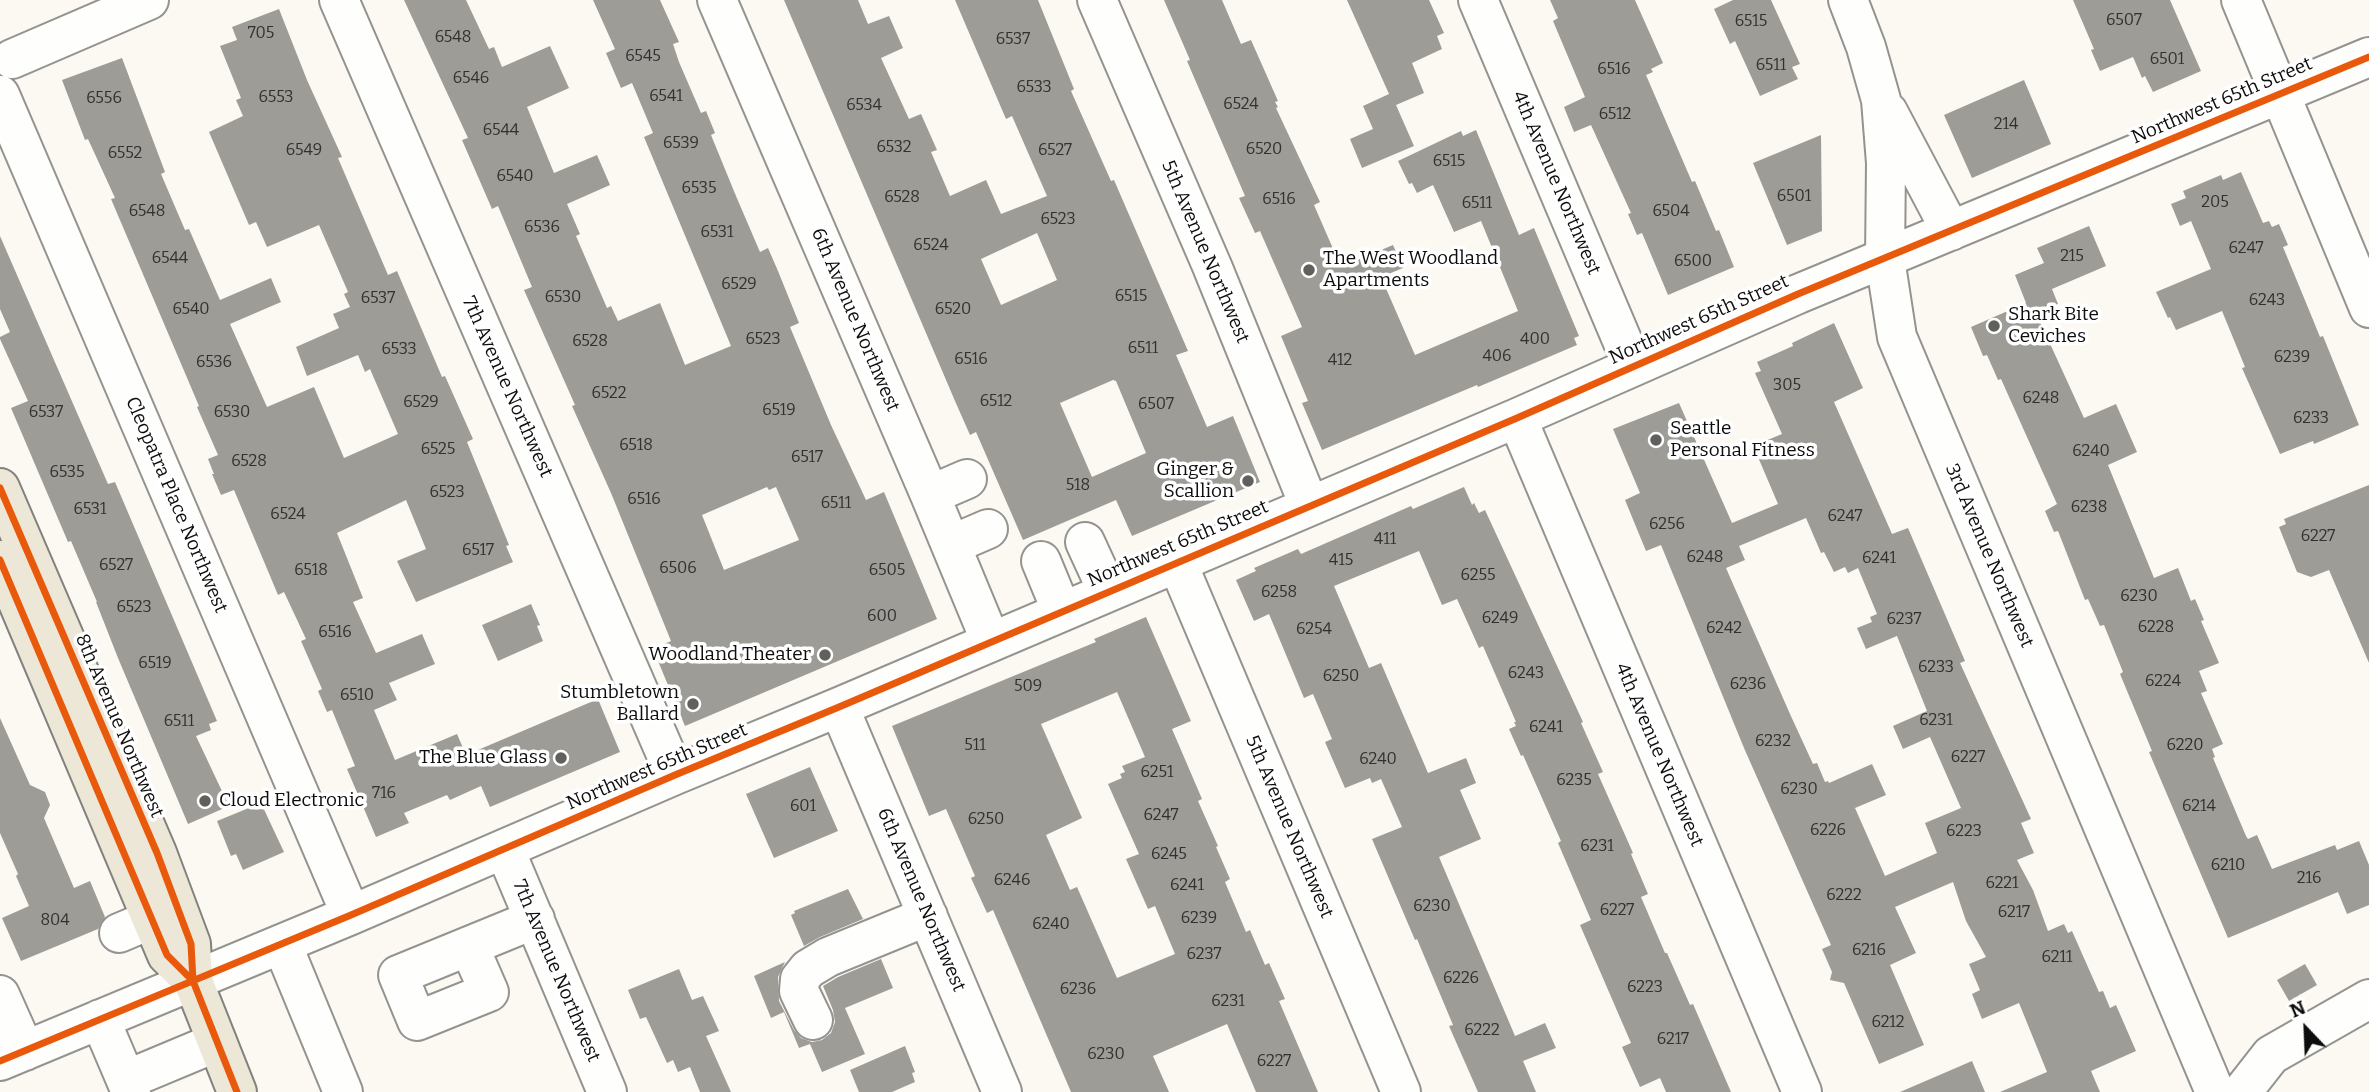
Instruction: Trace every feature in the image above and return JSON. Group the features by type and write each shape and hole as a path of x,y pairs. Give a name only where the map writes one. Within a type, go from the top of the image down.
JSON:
{"main road":[{"name":"8th Avenue Northwest","path":"0,488 157,853 191,944 193,981 237,1092"},
{"name":"8th Avenue Northwest","path":"0,560 135,926 193,981"}],"street":[{"path":"3,74 149,0"},
{"name":"7th Avenue Northwest","path":"339,0 676,775"},
{"name":"6th Avenue Northwest","path":"717,0 930,495 990,642"},
{"name":"5th Avenue Northwest","path":"1097,0 1212,266 1309,505"},
{"name":"4th Avenue Northwest","path":"1478,0 1633,366"},
{"name":"3rd Avenue Northwest","path":"1848,0 1866,47 1881,100 1886,163 1885,259 1897,337 2215,1092"},
{"path":"2241,0 2369,308"},
{"name":"Northwest 65th Street","path":"12,1056 505,850 1951,231 2369,57"},
{"name":"Cleopatra Place Northwest","path":"3,74 351,915"},
{"path":"1881,100 1951,231"},
{"name":"4th Avenue Northwest","path":"1517,418 1802,1092"},
{"path":"930,495 967,479"},
{"path":"951,545 988,529"},
{"path":"1086,542 1108,592"},
{"path":"1041,561 1062,612"},
{"name":"5th Avenue Northwest","path":"1177,562 1401,1092"},
{"name":"6th Avenue Northwest","path":"839,707 1002,1092"},
{"name":"7th Avenue Northwest","path":"505,850 607,1092"},
{"path":"813,1020 799,991 800,979 808,969 828,957 928,916"},
{"path":"470,946 535,919"},
{"path":"282,944 343,1092"},
{"path":"5,985 12,1056"},
{"path":"2242,1092 2271,1055 2369,999"},
{"path":"100,1019 128,1086 217,1042"}],"building":[{"path":"404,0 466,0 489,49 494,47 502,67 550,46 569,88 527,107 554,173 597,155 610,185 567,204 580,234 576,236 607,308 611,306 618,321 660,303 685,365 731,346 644,137 653,133 632,83 621,88 606,53 615,49 593,0 660,0 679,42 673,44 679,62 701,113 706,111 715,133 711,135 760,252 768,248 799,323 790,327 831,425 866,500 884,492 937,619 685,726 653,649 671,641 611,493 572,406 575,405 524,290 532,287 498,206 492,209 462,140 468,138","holes":["767,487 769,490 776,487 799,540 724,570 702,515"]},
{"path":"784,0 858,0 868,24 889,16 903,48 881,58 909,119 921,114 937,150 931,152 950,196 986,180 1001,214 1047,196 1012,116 1006,119 955,0 1038,0 1074,89 1071,91 1111,181 1114,180 1188,351 1176,355 1207,427 1233,416 1260,482 1132,536 1116,500 1023,540 976,432 970,435","holes":["1037,233 1057,280 1001,305 981,259","1116,381 1146,453 1092,477 1060,403"]},
{"path":"1164,0 1222,0 1241,44 1251,40 1278,101 1275,102 1278,107 1276,108 1320,202 1314,205 1341,267 1393,245 1403,268 1381,277 1415,355 1518,311 1481,221 1454,232 1433,185 1417,193 1412,183 1409,184 1398,161 1461,131 1463,136 1476,130 1519,235 1534,228 1579,336 1574,338 1577,345 1322,450 1302,403 1308,401 1281,336 1302,327 1260,231 1255,233 1239,198 1245,196"},
{"path":"1347,0 1429,0 1444,33 1437,36 1442,49 1412,63 1424,93 1396,105 1414,146 1362,168 1350,139 1373,129 1363,106 1389,94"},
{"path":"1550,0 1635,0 1663,63 1646,75 1692,182 1695,181 1734,267 1668,295 1642,233 1637,235 1628,214 1631,213 1591,125 1574,132 1564,107 1585,97 1553,21 1558,18"},
{"path":"1733,0 1771,0 1800,64 1792,67 1798,79 1760,96 1735,41 1730,44 1714,9"},
{"path":"2073,0 2170,0 2201,71 2153,92 2145,76 2142,78 2133,57 2100,71 2091,50 2094,49"},
{"path":"279,9 342,157 338,158 388,275 397,271 442,377 445,376 473,439 467,442 509,545 506,546 513,562 416,602 397,561 426,549 406,500 337,533 363,598 353,602 376,653 422,634 435,664 389,683 397,700 374,710 395,760 457,734 466,755 598,699 620,752 490,807 481,786 450,800 447,795 404,813 409,823 376,837 347,769 355,766 332,710 327,712 318,691 322,689 301,641 306,639 284,592 278,595 234,490 221,495 212,474 208,459 218,455 111,199 115,198 88,139 85,140 62,80 122,58 165,172 161,174 220,300 271,278 281,302 230,324 267,407 314,387 344,458 398,434 370,369 365,372 358,355 307,376 296,347 339,328 333,314 350,307 344,294 348,292 319,225 267,247 256,222 249,225 209,132 243,116 236,100 241,98 220,46 237,40 232,27"},
{"path":"2024,80 2051,144 1972,178 1944,115"},
{"path":"1821,135 1822,231 1787,245 1753,163"},
{"path":"2241,172 2263,223 2269,221 2272,227 2279,224 2288,245 2283,247 2359,425 2314,444 2313,441 2280,454 2242,368 2245,367 2222,311 2176,330 2156,292 2211,269 2191,221 2180,226 2171,204 2186,198 2183,191 2221,175 2223,180"},
{"path":"2089,226 2106,266 2052,289 2058,304 2036,313 2084,418 2116,404 2137,452 2108,465 2154,578 2178,568 2191,601 2195,599 2204,620 2201,621 2219,663 2199,671 2207,691 2201,693 2223,744 2212,749 2213,758 2246,836 2248,839 2257,835 2272,869 2335,845 2337,850 2359,841 2369,865 2369,905 2347,914 2338,892 2228,938 2149,752 2152,751 2120,674 2123,672 2104,625 2100,626 2088,599 2085,600 2058,531 2054,532 2045,511 2057,504 2001,379 1998,380 1987,355 1983,356 1971,327 2026,303 2015,275 2044,263 2037,248"},
{"path":"0,236 108,484 115,482 217,721 209,724 211,730 196,736 229,806 188,824 97,602 71,541 68,542 11,408 28,401 0,339 10,332 0,309"},
{"path":"1834,323 1863,388 1834,402 1892,534 1908,528 1965,661 1960,663 2031,819 2021,823 2034,853 2017,860 2033,890 2048,931 2064,924 2068,933 2072,931 2099,992 2103,991 2110,1008 2116,1005 2136,1051 2091,1071 2100,1092 2000,1092 2047,1072 2019,1003 1982,1019 1972,994 1980,990 1969,964 1986,957 1966,921 1953,882 1895,907 1916,953 1890,965 1924,1045 1879,1064 1844,983 1830,980 1832,972 1822,949 1831,945 1744,748 1661,545 1646,551 1625,500 1640,493 1613,429 1679,403 1732,523 1778,504 1755,450 1759,448 1758,444 1782,434 1755,373 1761,371 1757,362 1793,346 1792,343","holes":["1806,518 1821,553 1824,552 1834,572 1845,567 1848,573 1858,568 1877,614 1870,617 1872,622 1857,628 1866,649 1897,636 1927,711 1893,726 1903,749 1930,737 1961,808 1925,823 1937,853 1885,876 1855,808 1886,795 1872,764 1829,783 1825,782 1817,763 1813,764 1726,568 1745,560 1739,546"]},
{"path":"2369,485 2369,663 2329,570 2311,577 2297,572 2279,527 2286,524 2284,519"},
{"path":"1464,487 1479,513 1485,510 1583,722 1581,723 1603,772 1598,774 1648,894 1641,897 1690,1005 1693,1004 1731,1092 1666,1092 1660,1078 1640,1087 1622,1047 1631,1043 1580,925 1591,920 1558,843 1561,841 1509,729 1516,726 1516,722 1483,646 1479,648 1457,599 1442,605 1419,551 1334,586 1369,668 1381,663 1428,773 1466,758 1476,783 1460,790 1481,839 1439,857 1515,1036 1545,1023 1556,1048 1523,1061 1536,1092 1478,1092 1449,1026 1453,1025 1417,939 1415,940 1372,839 1402,827 1381,779 1372,783 1370,778 1345,788 1325,742 1332,739 1313,694 1304,698 1269,614 1254,621 1236,580 1256,571 1254,568 1298,549 1301,554 1411,506 1413,509"},
{"path":"531,604 543,641 498,661 482,625"},
{"path":"1146,617 1191,721 1172,729 1202,799 1198,801 1230,879 1225,882 1246,932 1250,930 1265,965 1269,963 1285,999 1279,1001 1318,1092 1256,1092 1227,1024 1153,1056 1169,1092 1071,1092 993,910 987,913 971,878 975,876 946,809 929,816 892,726 1096,642 1094,639","holes":["1117,692 1145,757 1122,766 1125,772 1120,774 1122,778 1108,784 1139,854 1126,859 1148,909 1155,906 1175,954 1117,978 1077,887 1070,890 1046,835 1082,818 1041,724"]},
{"path":"0,718 30,785 45,792 50,805 44,818 74,888 90,881 105,917 98,929 21,961 2,918 29,906 0,833"},
{"path":"810,767 838,831 774,858 746,794"},
{"path":"261,803 284,852 243,870 236,854 231,856 217,821"},
{"path":"848,889 863,919 804,946 791,915 794,911"},
{"path":"881,959 893,988 845,1008 865,1054 822,1072 810,1044 799,1048 784,1012 771,1018 754,976 785,962 778,977 779,1001 794,1030 801,1038 812,1042 822,1040 831,1033 835,1022 823,986"},
{"path":"2305,964 2317,985 2289,1001 2277,980"},
{"path":"679,969 692,1000 703,996 719,1031 706,1036 731,1092 700,1092 690,1067 678,1072 673,1060 667,1063 646,1017 640,1019 628,990"},
{"path":"905,1046 915,1072 912,1073 915,1082 892,1092 859,1092 850,1070"},
{"path":"1972,1061 1985,1092 1900,1092"}],"cycle path":[{"path":"0,1061 351,915 1517,418 1798,294 2369,57"},
{"path":"0,488 157,853 191,944 193,981 237,1092"},
{"path":"0,560 167,955 193,981"}],"place":[{"name":"The West Woodland Apartments","path":"1309,270"},
{"name":"Shark Bite Ceviches","path":"1994,326"},
{"name":"Seattle Personal Fitness","path":"1656,440"},
{"name":"Ginger & Scallion","path":"1248,481"},
{"name":"Woodland Theater","path":"825,655"},
{"name":"Stumbletown Ballard","path":"693,704"},
{"name":"The Blue Glass","path":"561,758"},
{"name":"Cloud Electronic","path":"205,801"}]}
